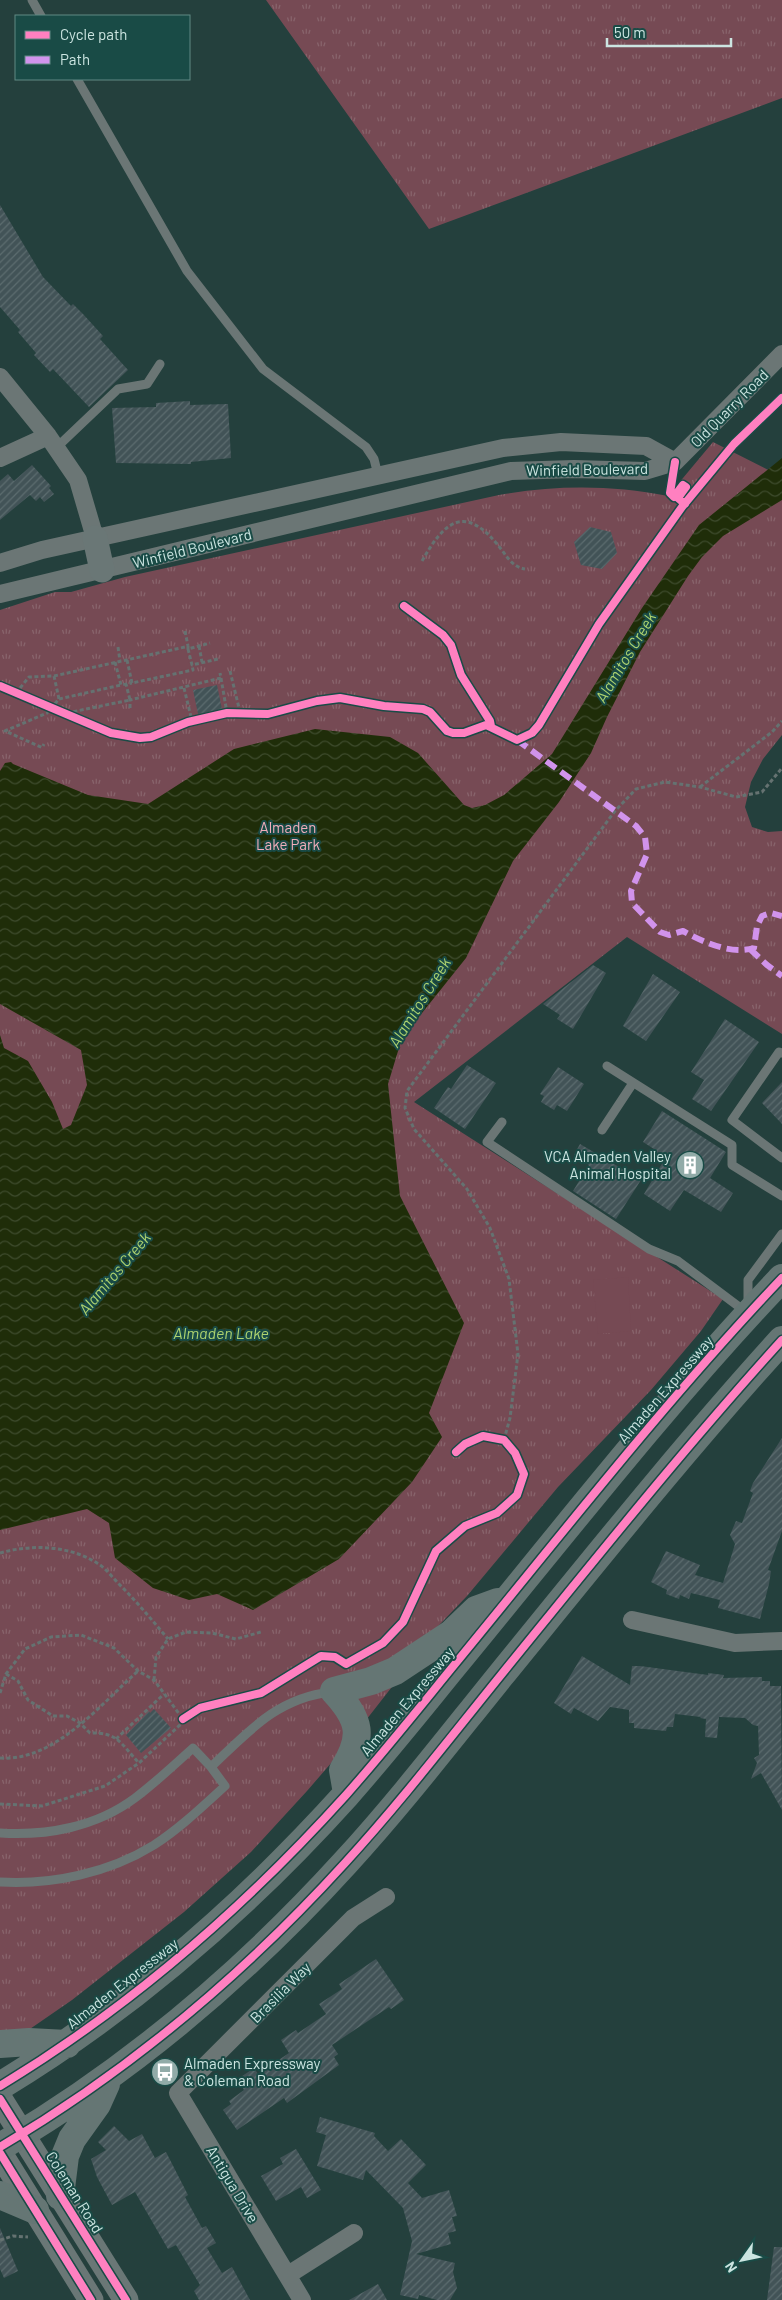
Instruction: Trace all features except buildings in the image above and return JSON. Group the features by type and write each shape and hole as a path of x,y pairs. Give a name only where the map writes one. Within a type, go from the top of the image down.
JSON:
{"main road":[{"name":"Almaden Expressway","path":"0,2086 67,2044 104,2018 211,1928 262,1881 347,1794 632,1447 748,1313 782,1278"},
{"path":"11,2140 110,2076 192,2011 292,1918 346,1862 433,1759 664,1476 782,1340"},
{"path":"347,1794 343,1770 353,1753 358,1731 354,1717 334,1691 371,1681 395,1671 443,1639 476,1610 509,1598"},
{"path":"0,2044 29,2042 67,2044"},
{"path":"60,2196 65,2156 72,2139 83,2120 97,2104 110,2076"},
{"path":"0,2195 35,2210"}],"street":[{"name":"Old Quarry Road","path":"675,462 782,354"},
{"path":"0,377 52,442 78,480 96,538 102,570"},
{"path":"0,458 52,442"},
{"name":"Winfield Boulevard","path":"0,563 42,550 503,448 561,442 646,446 675,462"},
{"name":"Winfield Boulevard","path":"0,594 511,471 574,469 645,471 675,462"},
{"path":"632,1620 735,1643 782,1642"},
{"name":"Brasilia Way","path":"172,2086 353,1918 386,1897"},
{"name":"Antigua Drive","path":"172,2086 302,2300"},
{"name":"Coleman Road","path":"0,2099 11,2140 60,2196 126,2300"},
{"path":"0,2153 91,2300"},
{"path":"288,2276 354,2233"}],"lane":[{"path":"32,0 40,15"},
{"path":"78,80 186,271 263,369 366,447 374,459 378,475"},
{"path":"52,442 118,390 147,384 160,364"},
{"path":"782,1053 779,1052 732,1120 782,1158"},
{"path":"607,1066 732,1145 732,1164 782,1196"},
{"path":"602,1130 633,1083"},
{"path":"502,1122 488,1142 649,1249 678,1261 748,1313"},
{"path":"748,1313 748,1280 782,1234"},
{"path":"211,1767 270,1713 299,1698 334,1691"},
{"path":"0,1833 22,1834 63,1830 101,1818 134,1799 193,1748 211,1767 225,1786 153,1846 118,1863 69,1878 28,1883 0,1882"}],"path":[{"path":"422,561 442,531 453,522 468,522 483,529 497,543 509,560 525,569"},
{"path":"404,606 443,635 451,645 461,675 490,721 491,726"},
{"path":"44,746 5,731 47,713 59,699 193,670 186,631"},
{"path":"16,692 29,677 54,676 127,659 210,644"},
{"path":"199,646 202,662"},
{"path":"118,647 120,661"},
{"path":"192,665 218,658"},
{"path":"127,659 132,682"},
{"path":"115,662 120,685"},
{"path":"230,671 240,712"},
{"path":"220,673 227,713"},
{"path":"54,676 59,699"},
{"path":"67,713 184,688 221,678"},
{"path":"126,684 130,708"},
{"path":"184,688 192,721"},
{"path":"700,787 772,732 782,721"},
{"path":"504,1440 510,1418 518,1354 509,1279 490,1228 467,1190 414,1129 405,1108 407,1091 615,811 636,789 664,782 700,787 736,797 762,792 782,768"},
{"path":"0,1804 42,1806 105,1786 139,1763 182,1724 183,1719 200,1708 261,1693 321,1656 335,1657 346,1664 383,1643 402,1622 436,1551 465,1526 497,1513 517,1495 524,1474 515,1453 504,1440 483,1436 465,1444 456,1452"},
{"path":"0,1553 32,1547 55,1548 86,1558 101,1566 143,1608 168,1639"},
{"path":"154,1680 156,1657 168,1639 186,1632 212,1633 236,1639 261,1632"},
{"path":"0,1693 6,1674 25,1649 51,1636 81,1635 114,1648 138,1671 154,1680 183,1719"},
{"path":"0,1758 11,1759 39,1752 59,1742 138,1671"},
{"path":"6,1674 18,1682 28,1700 53,1716 67,1716 80,1723 90,1733 105,1732 116,1738 139,1763"},
{"path":"116,1738 164,1694"},
{"path":"157,2072 172,2086"},
{"path":"0,2240 17,2235 34,2239"}],"green space":[{"path":"266,0 782,0 782,98 429,229"},
{"name":"Almaden Lake Park","path":"713,442 782,477 782,735 763,759 751,782 745,807 752,827 768,832 782,831 782,1034 627,937 414,1102 723,1299 701,1331 651,1390 558,1487 467,1596 423,1642 402,1674 345,1747 251,1852 184,1912 72,2000 27,2031 0,2035 0,610 55,592 71,592 125,577 499,495 542,489 605,488 668,496"},
{"path":"186,649 190,668 134,681 129,662"},
{"path":"113,665 118,685 61,698 57,678"},
{"path":"628,1277 631,1331 598,1334 593,1280"}],"water":[{"name":"Almaden Lake","path":"782,458 782,500 723,536 702,557 688,576 640,652 591,753 559,802 513,861 466,958 402,1038 388,1084 400,1196 464,1323 429,1413 442,1437 412,1482 339,1559 253,1610 217,1594 189,1600 153,1588 115,1558 109,1523 87,1509 0,1530 0,1035 4,1048 28,1061 52,1102 63,1129 71,1125 87,1085 81,1050 0,1004 0,771 5,763 11,762 88,795 148,804 234,749 315,729 390,737 418,753 464,805 472,808 485,805 504,795 552,754 642,608 699,525"}],"marked path":[{"path":"517,740 636,826 645,837 647,854 631,891 632,903 660,932 669,935 683,931 717,946 727,949 745,950 754,948 757,926 762,916 771,913 782,916"},
{"path":"750,949 782,976"}],"cycle path":[{"path":"0,686 111,733 140,738 151,737 188,722 227,713 268,714 317,701 340,698 384,706 423,709 430,712 447,731 453,733 464,733 486,725 517,740 532,733 539,725 599,624 682,507 734,444 782,398"},
{"path":"675,462 670,493 674,497 683,485 686,487 678,498 685,504"},
{"path":"404,606 443,635 451,645 461,675 490,721 491,726"},
{"path":"0,2086 48,2056 140,1989 226,1916 307,1836 346,1795 388,1746 656,1419 782,1278"},
{"path":"0,2147 94,2086 139,2053 226,1981 307,1904 385,1817 639,1506 782,1340"},
{"path":"183,1719 200,1708 261,1693 321,1656 335,1657 346,1664 383,1643 403,1622 436,1551 465,1526 497,1513 517,1495 524,1474 515,1453 504,1440 483,1436 465,1444 456,1452"},
{"path":"0,2099 126,2300"},
{"path":"0,2153 91,2300"}],"place":[{"name":"VCA Almaden Valley Animal Hospital","path":"690,1165"},
{"name":"Almaden Expressway & Coleman Road","path":"165,2072"}],"water label":[{"name":"Alamitos Creek","path":"625,657"},
{"name":"Alamitos Creek","path":"419,1002"},
{"name":"Alamitos Creek","path":"114,1273"}]}
